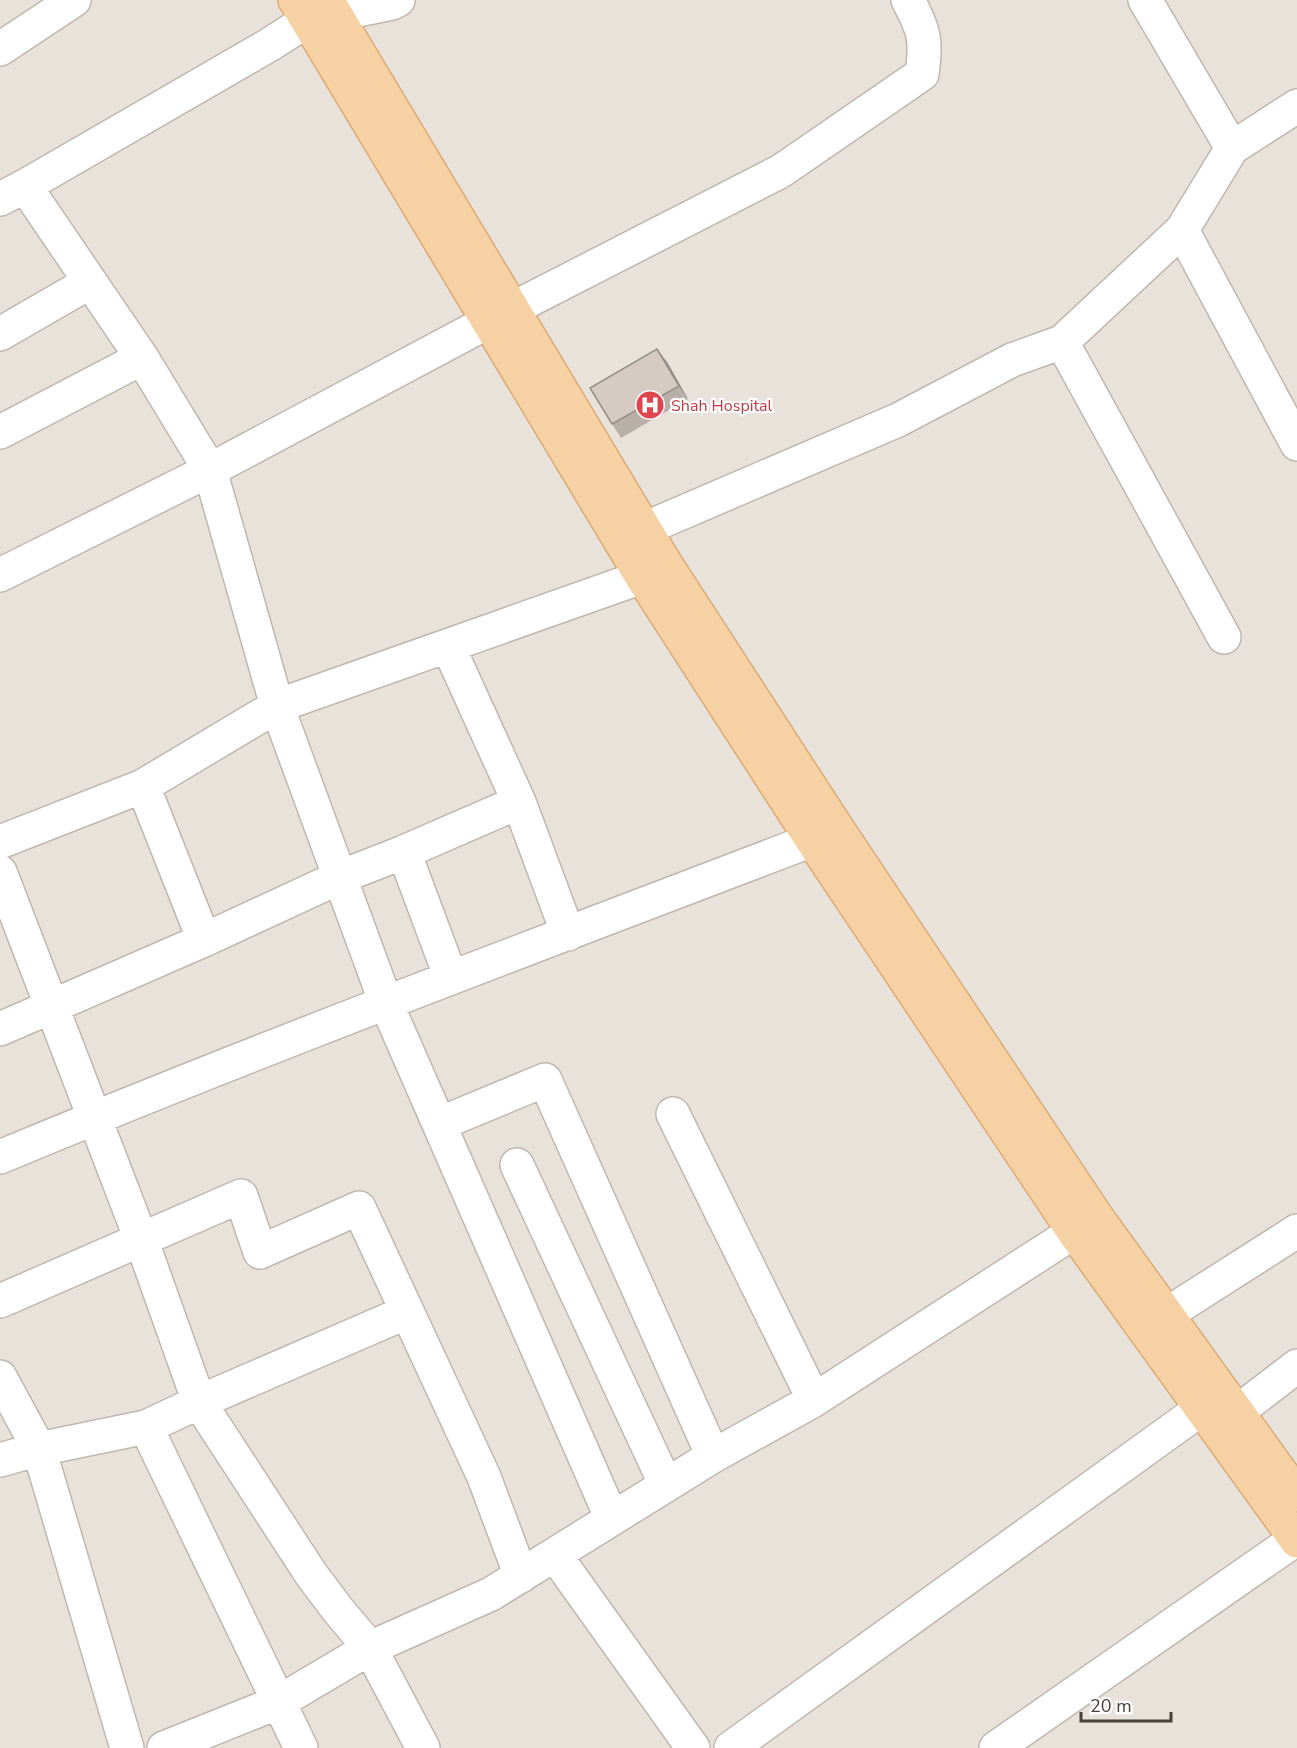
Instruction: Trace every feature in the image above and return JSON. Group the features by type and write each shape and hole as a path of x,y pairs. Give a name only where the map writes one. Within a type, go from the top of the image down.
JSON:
{"main road":[{"path":"316,8 501,316 642,577 812,840 1074,1232 1202,1409 1290,1501"},
{"path":"501,316 644,529 854,854 1096,1216 1237,1412 1290,1501 1297,1540"}],"street":[{"path":"0,49 74,0"},
{"path":"398,0 392,3 316,8 269,45 13,192 90,282 142,358 210,470 277,706 386,1003 612,1519"},
{"path":"0,575 210,470 781,171 922,74 926,50 920,23 908,0"},
{"path":"1149,2 1232,148"},
{"path":"644,529 898,420 1012,360 1062,342 1182,230 1232,148 1297,106"},
{"path":"1182,230 1297,444"},
{"path":"0,334 90,282"},
{"path":"1062,342 1224,637"},
{"path":"0,432 142,358"},
{"path":"0,842 143,786 277,706 642,577"},
{"path":"448,645 519,802 568,933"},
{"path":"143,786 204,940"},
{"path":"0,1029 340,878 519,802"},
{"path":"0,1157 95,1117 386,1003 812,840"},
{"path":"404,852 451,978"},
{"path":"0,872 141,1239 199,1402 311,1574 370,1648 423,1748"},
{"path":"439,1124 545,1080 713,1456"},
{"path":"674,1114 814,1400"},
{"path":"518,1165 666,1485"},
{"path":"0,1301 242,1196 260,1252 359,1208 484,1478 521,1576"},
{"path":"1167,1314 1297,1231"},
{"path":"164,1748 279,1702 370,1648 491,1594 713,1456 814,1400 1074,1232"},
{"path":"0,1460 39,1449 146,1427 407,1312"},
{"path":"1237,1412 1297,1366"},
{"path":"0,1377 39,1449 127,1748"},
{"path":"731,1748 1202,1409"},
{"path":"146,1427 301,1748"},
{"path":"996,1748 1297,1540"},
{"path":"555,1555 693,1748"}],"shaded area":[{"path":"0,0 1297,0 1297,1748 0,1748"}],"building":[{"path":"657,349 679,386 612,424 590,388"}],"place":[{"name":"Shah Hospital","path":"650,405"}]}
